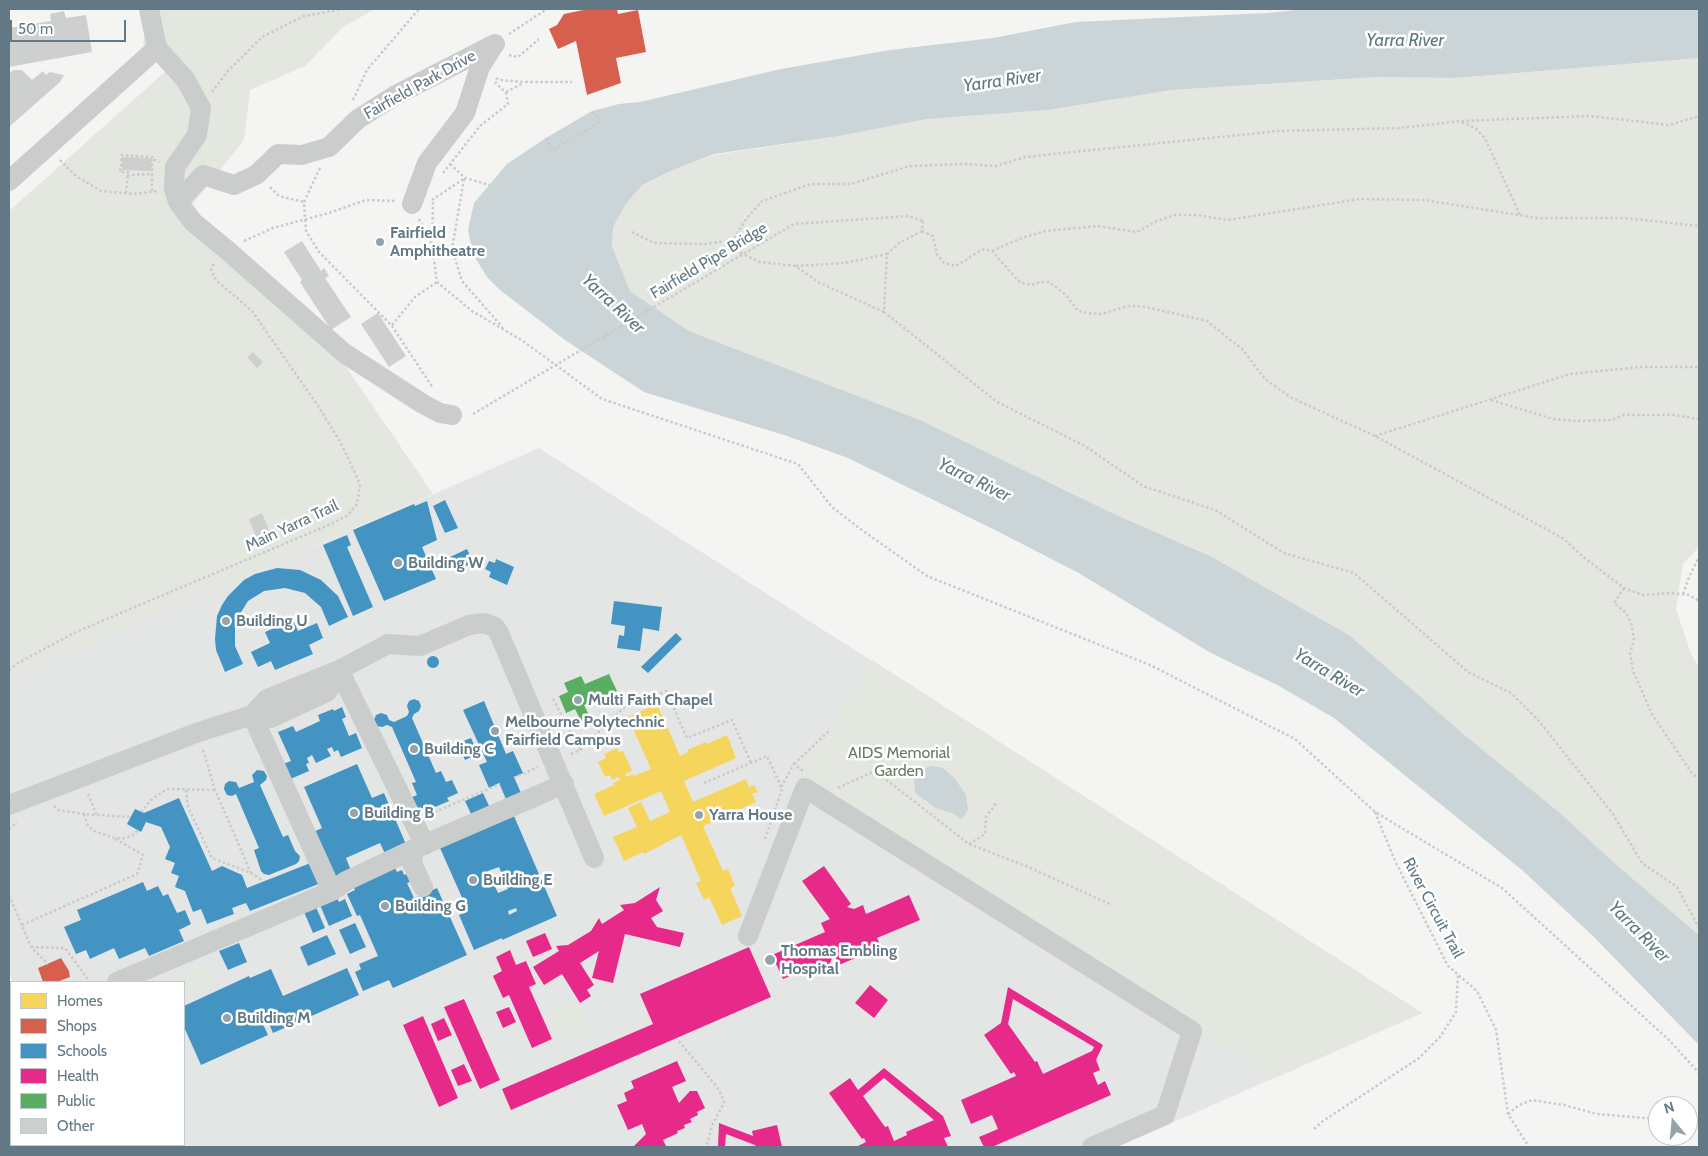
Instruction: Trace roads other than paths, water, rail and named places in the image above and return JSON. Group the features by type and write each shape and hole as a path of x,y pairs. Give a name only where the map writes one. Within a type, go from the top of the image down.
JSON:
{"street":[{"path":"149,9 156,48 185,79 201,108 197,135 175,168 176,195 193,222 235,246 344,353 423,404 440,413 452,415"},
{"name":"Fairfield Park Drive","path":"203,175 234,185 256,174 278,154 302,155 329,147 358,119 396,95 495,44 480,67 464,113 427,163 412,204"},
{"path":"9,181 156,48"},
{"path":"176,195 203,175 202,166 184,154"},
{"path":"12,806 196,733 252,715 271,718 327,692 339,670 388,644 420,646 469,625 484,623 494,627 499,633 594,858"},
{"path":"339,670 413,822 419,847 412,863 423,887"},
{"path":"252,715 332,891"},
{"path":"119,981 332,891 346,880 564,784"},
{"path":"748,936 805,788 1192,1031 1165,1115 1092,1147"}],"water":[{"name":"Yarra River","path":"1306,9 1699,9 1699,58 1456,78 1377,77 1171,90 1049,110 927,119 839,136 714,154 673,170 642,185 626,204 613,227 612,246 630,291 689,331 920,420 1110,512 1212,557 1349,635 1467,737 1560,813 1620,868 1699,935 1699,1045 1593,936 1522,870 1334,718 1279,686 1211,653 1077,572 848,458 787,436 644,392 565,340 500,290 487,277 473,254 468,230 474,203 507,164 592,111 619,104 640,102 781,69 890,50 993,38 1076,22 1268,13"},
{"path":"931,766 943,768 955,779 966,795 968,810 962,819 952,813 936,808 915,793 914,779 918,771"}],"place":[{"name":"Fairfield Amphitheatre","path":"380,242"},
{"name":"Building W","path":"398,563"},
{"name":"Building U","path":"226,621"},
{"name":"Multi Faith Chapel","path":"578,700"},
{"name":"Melbourne Polytechnic Fairfield Campus","path":"495,731"},
{"name":"Building C","path":"414,749"},
{"name":"Building B","path":"354,813"},
{"name":"Yarra House","path":"699,815"},
{"name":"Building E","path":"473,880"},
{"name":"Building G","path":"385,906"},
{"name":"Thomas Embling Hospital","path":"770,960"},
{"name":"Building M","path":"227,1018"}],"park label":[{"name":"AIDS Memorial Garden","path":"899,762"}]}
